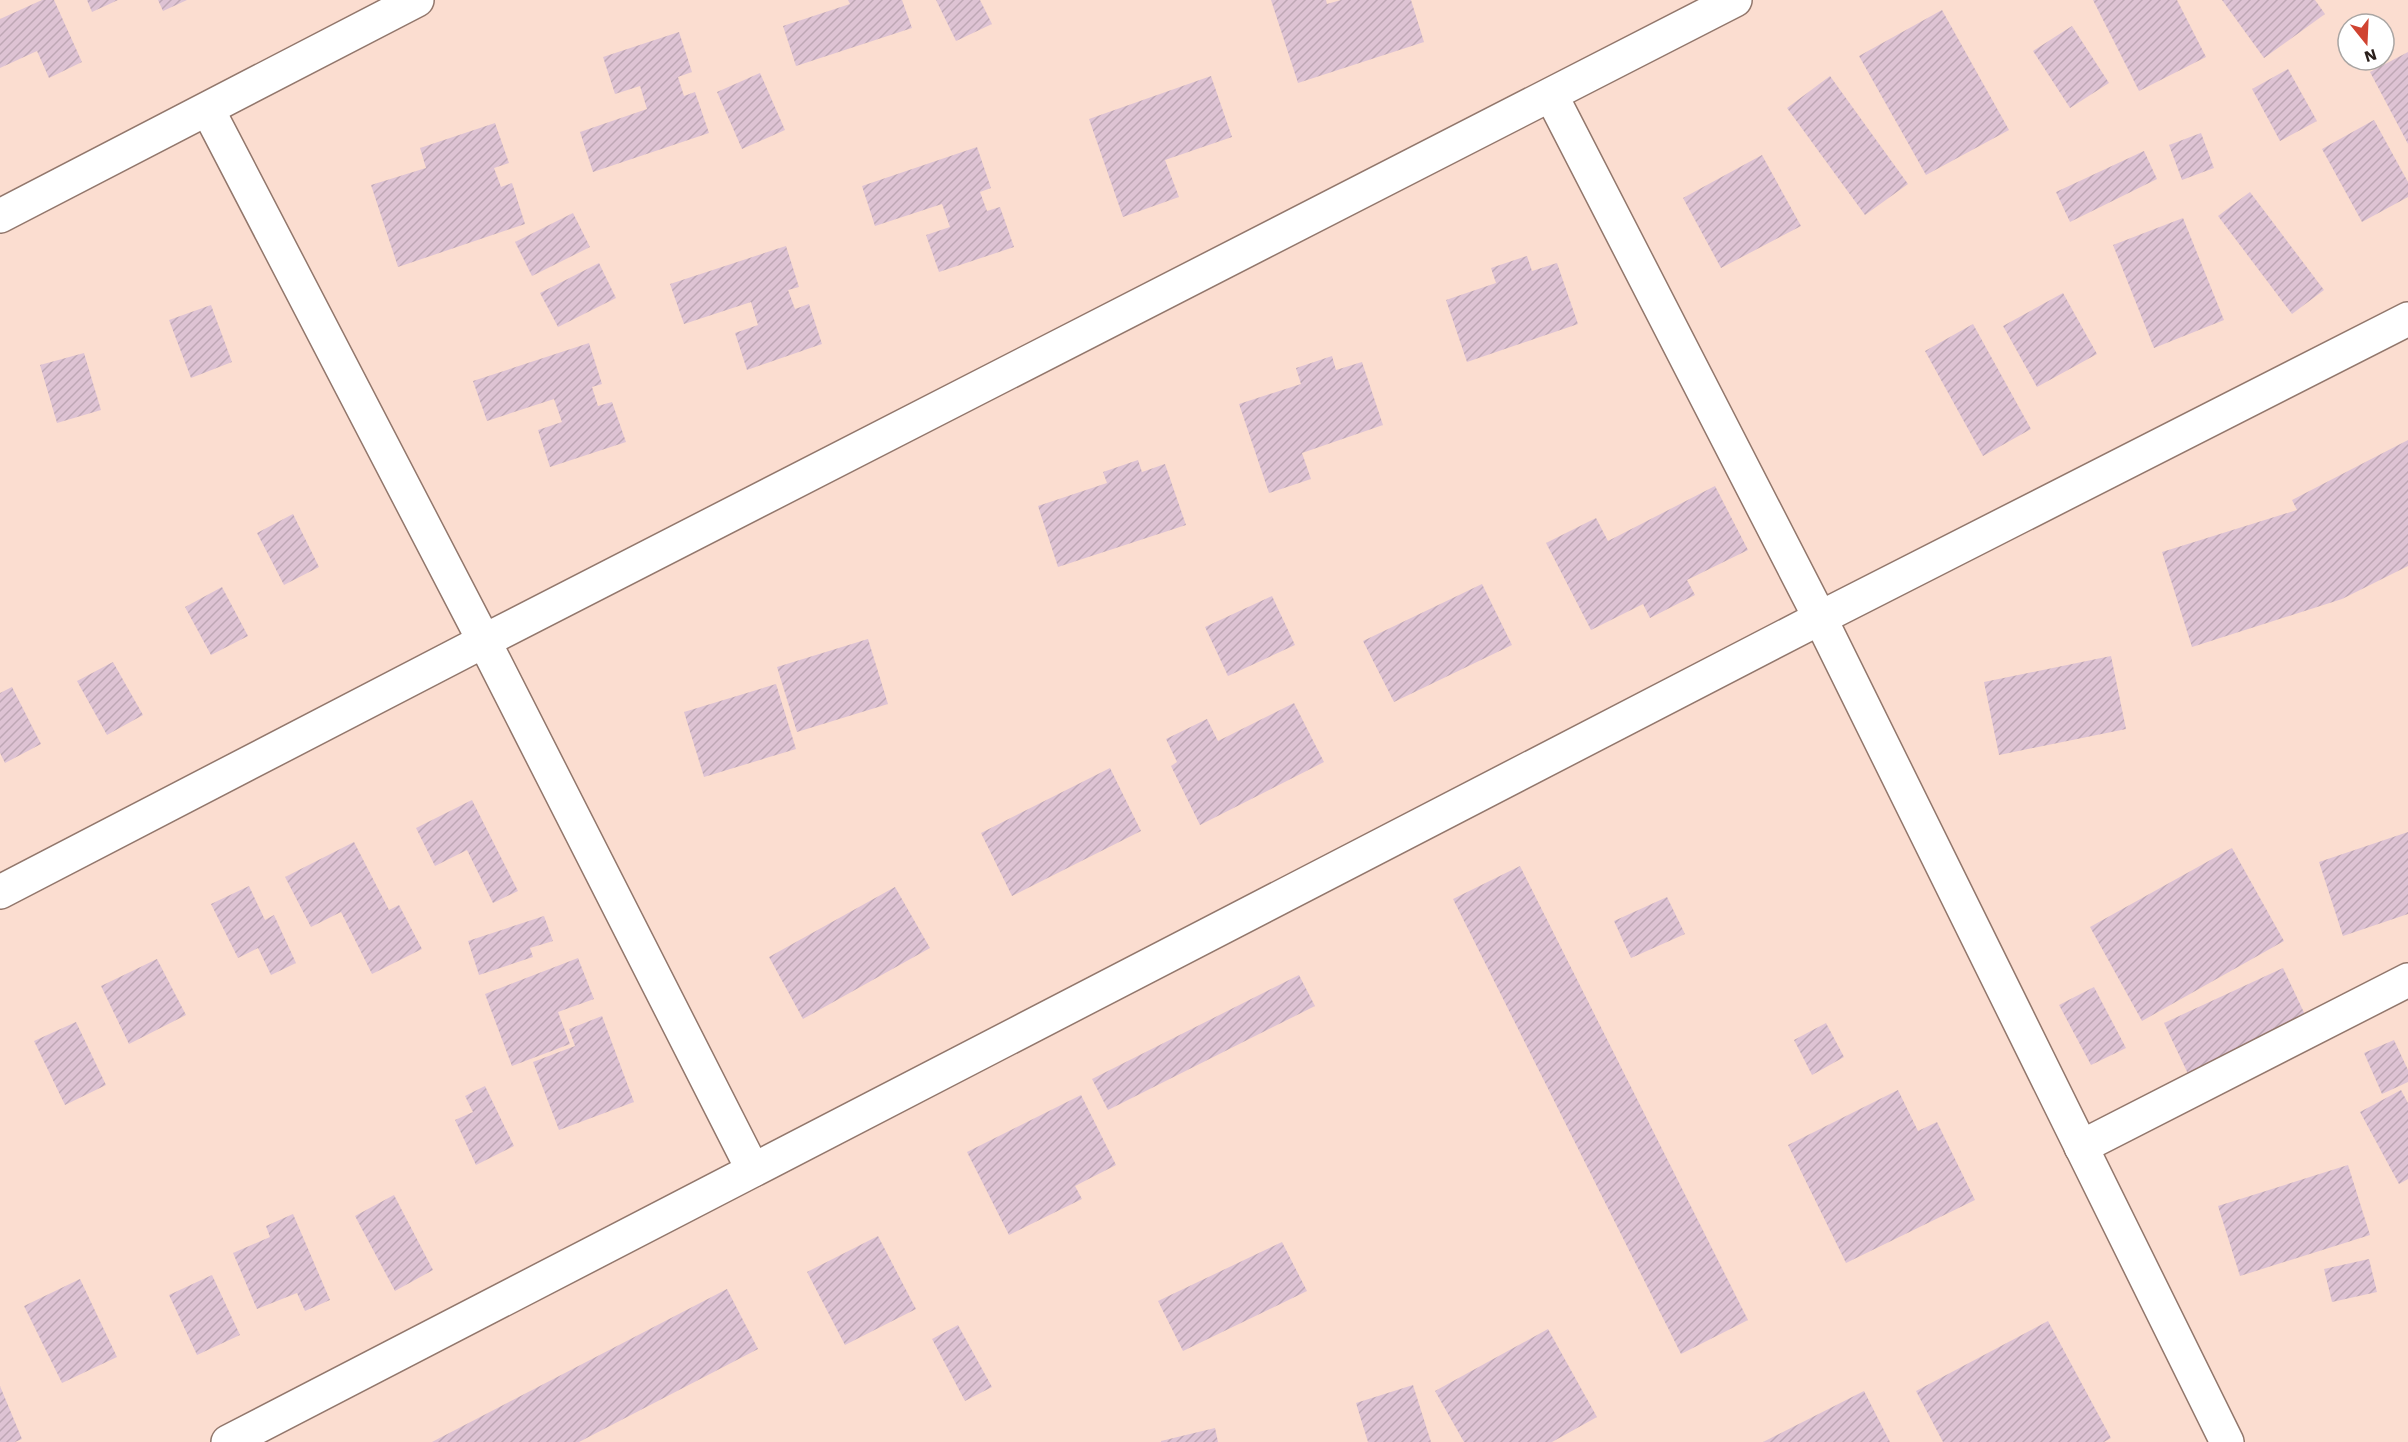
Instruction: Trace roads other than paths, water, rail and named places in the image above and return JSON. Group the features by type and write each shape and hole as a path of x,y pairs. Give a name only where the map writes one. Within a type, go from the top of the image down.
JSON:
{"street":[{"path":"0,216 417,0"},
{"path":"0,892 484,641 1736,0"},
{"path":"1551,95 1820,618 2226,1442"},
{"path":"208,110 484,641 753,1170"},
{"path":"228,1442 1820,618 2408,319"},
{"path":"2081,1148 2408,980"}]}
